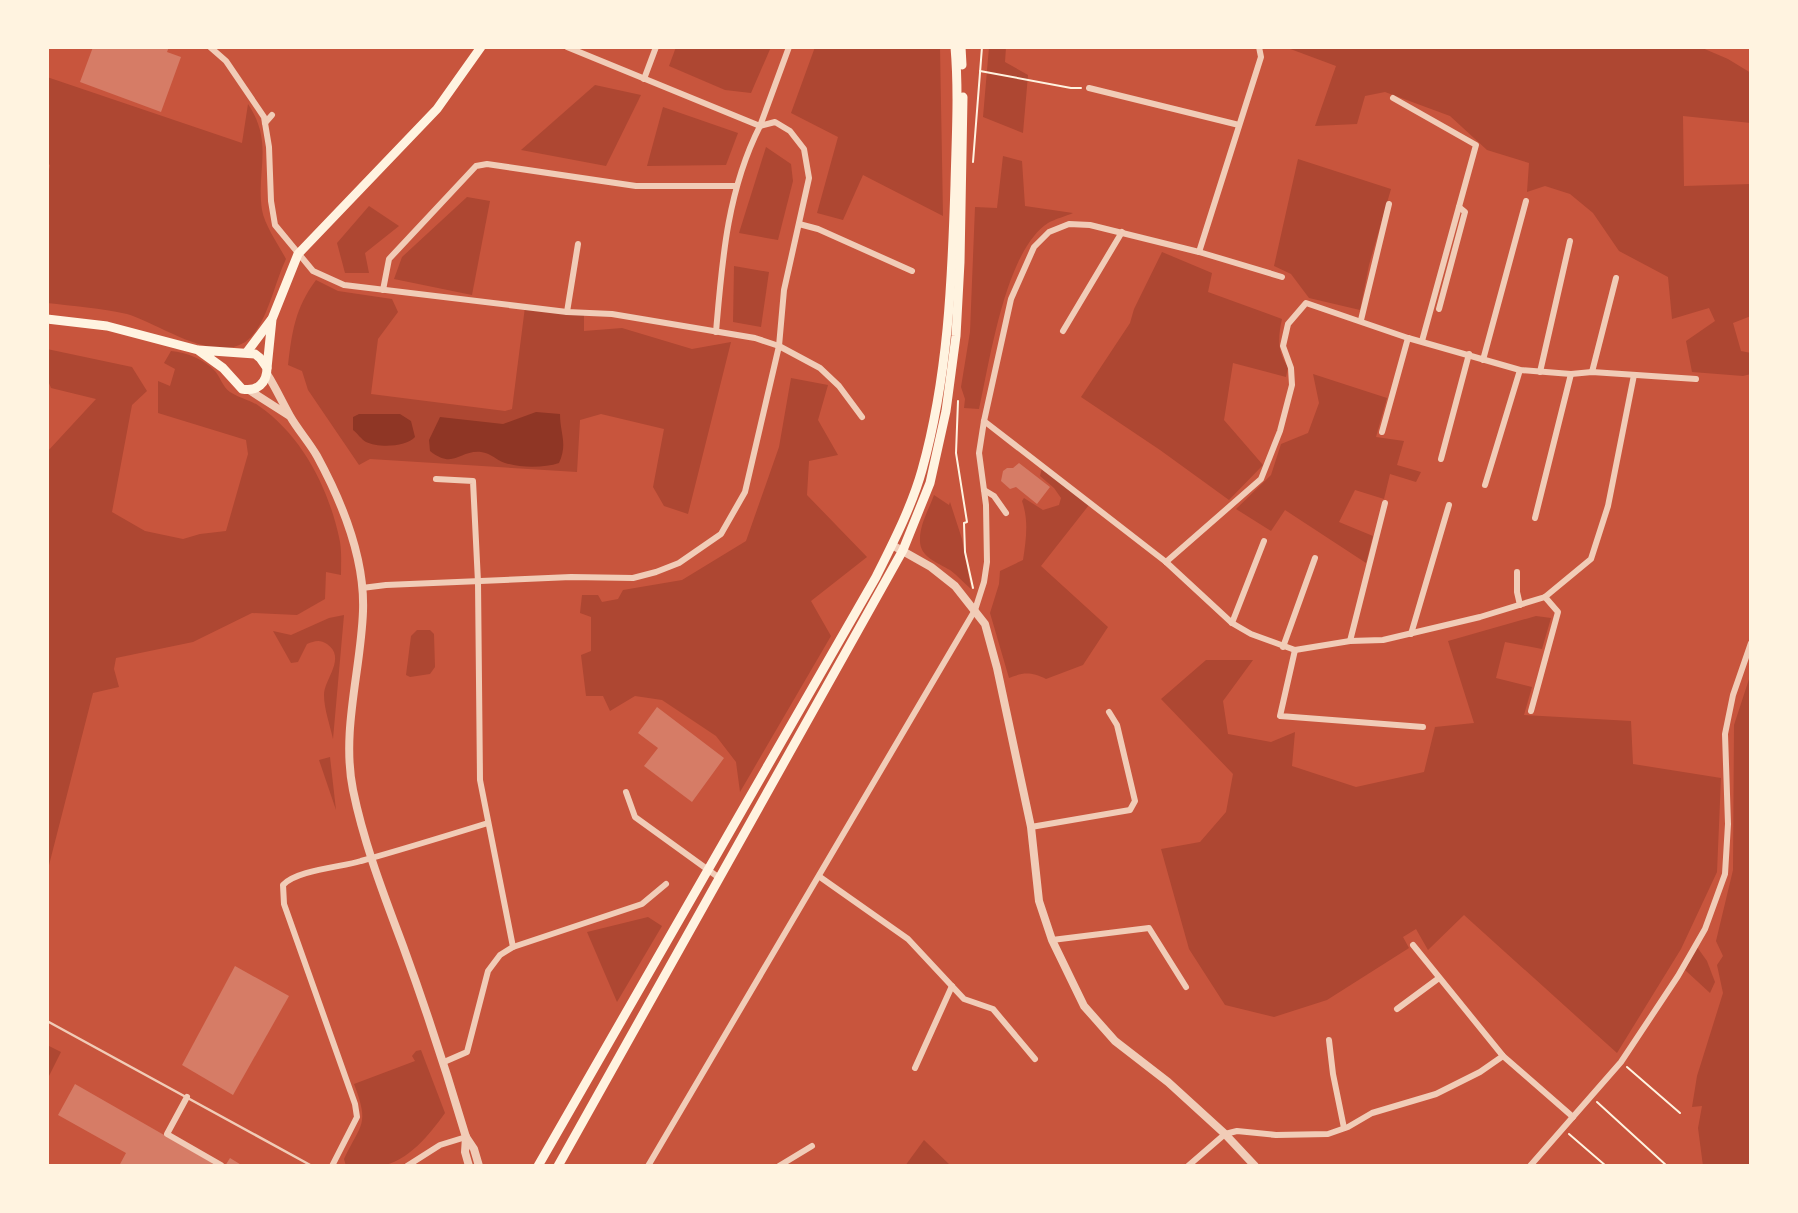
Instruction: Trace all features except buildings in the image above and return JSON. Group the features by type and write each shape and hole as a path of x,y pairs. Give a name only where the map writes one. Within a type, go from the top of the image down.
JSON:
{"main road":[{"path":"198,350 223,368 242,388 249,390 264,383 272,318 298,254 437,109 481,47"},
{"path":"538,1166 876,577 892,545 921,472 937,404 946,344 954,233 957,77 955,47"},
{"path":"558,1166 902,550 930,483 946,411 956,336 963,115 961,47"},
{"path":"231,378 231,365 272,318"},
{"path":"47,319 107,326 198,350 243,353 260,358 267,371"}],"street":[{"path":"210,47 226,61 264,117 275,225 313,271 344,285 567,312 612,314 755,338 779,346 820,368 839,386 862,417"},
{"path":"362,588 571,577 633,578 679,563 720,534 746,492 779,346 784,289 809,177 804,149 790,131 775,121 760,126 567,47"},
{"path":"644,79 656,47"},
{"path":"716,332 726,237 736,186 789,47"},
{"path":"1199,252 1261,57 1259,47"},
{"path":"1089,88 1239,125"},
{"path":"1393,98 1476,145 1422,341"},
{"path":"265,123 272,115"},
{"path":"383,290 390,259 476,166 487,164 636,186 736,186"},
{"path":"1483,360 1526,201"},
{"path":"1361,320 1389,204"},
{"path":"1439,309 1465,212 1459,207"},
{"path":"799,224 818,229 912,271"},
{"path":"648,1166 975,610 987,562 984,490 979,453 984,421 1011,299 1034,247 1049,232 1069,224 1090,225 1199,252 1282,277"},
{"path":"1063,331 1122,232"},
{"path":"1540,372 1570,240"},
{"path":"567,312 578,244"},
{"path":"1592,372 1616,278"},
{"path":"1166,562 1261,479 1280,431 1292,385 1291,368 1283,345 1288,324 1306,303 1408,338 1520,370 1696,379"},
{"path":"1382,432 1408,338"},
{"path":"1441,459 1469,354"},
{"path":"1485,485 1520,370"},
{"path":"267,371 290,417 315,453 346,518 356,551 362,588 360,645 349,742 352,786 371,858 444,1062 466,1137 474,1149 479,1166"},
{"path":"1535,518 1571,374"},
{"path":"984,421 1166,562 1232,623 1295,650 1350,641 1383,640 1480,617 1545,597 1591,559 1608,506 1634,375"},
{"path":"249,390 290,417"},
{"path":"436,479 473,481 478,582 480,780 513,947"},
{"path":"984,490 994,496 1006,513"},
{"path":"1350,641 1385,503"},
{"path":"1411,634 1449,505"},
{"path":"1232,623 1264,541"},
{"path":"892,545 956,586 985,624 997,667 1031,827 1039,901 1052,940 1084,1006 1115,1041 1168,1082 1225,1134 1255,1166"},
{"path":"1283,647 1315,558"},
{"path":"1517,572 1520,605"},
{"path":"1531,711 1558,612 1545,597"},
{"path":"1530,1166 1620,1062 1672,986 1705,929 1725,874 1728,824 1725,734 1733,695 1751,643"},
{"path":"1295,650 1280,716 1423,727"},
{"path":"1031,827 1130,810 1135,801 1117,725 1109,712"},
{"path":"626,792 635,817 718,877"},
{"path":"332,1166 357,1118 355,1104 282,894 284,885 287,880 488,823"},
{"path":"820,877 908,939 964,999 993,1009 1035,1059"},
{"path":"444,1062 467,1052 488,971 500,955 513,947 642,904 666,884"},
{"path":"1052,940 1149,928 1186,987"},
{"path":"1413,945 1503,1056 1573,1117"},
{"path":"1397,1009 1439,978"},
{"path":"915,1068 952,986"},
{"path":"1329,1040 1344,1128"},
{"path":"1188,1166 1225,1134 1237,1131 1276,1135 1328,1134 1372,1113 1436,1094 1480,1072 1503,1056"},
{"path":"187,1097 167,1134 220,1165"},
{"path":"407,1166 440,1145 466,1137"},
{"path":"466,1137 465,1152 469,1166"},
{"path":"779,1166 812,1146"}],"lane":[{"path":"47,1021 312,1166"}],"path":[{"path":"980,71 1071,88 1089,88"},
{"path":"964,523 965,552 971,584 980,597"},
{"path":"1620,1062 1680,1113"},
{"path":"1591,1097 1667,1166"},
{"path":"1563,1128 1606,1166"}],"shaded area":[{"path":"676,47 771,47 751,93 725,90 669,66"},
{"path":"815,47 940,47 943,216 863,175 843,220 817,213 838,137 791,113"},
{"path":"989,47 1006,47 1005,62 1028,75 1023,133 983,117"},
{"path":"1285,47 1700,47 1751,73 1751,123 1683,116 1684,186 1751,184 1751,316 1733,323 1741,351 1751,353 1751,374 1743,376 1692,372 1686,341 1715,321 1709,308 1672,319 1668,277 1619,251 1593,213 1570,194 1545,186 1527,192 1529,163 1487,150 1450,116 1385,92 1365,96 1357,124 1315,126 1336,66"},
{"path":"47,77 242,143 248,104 256,118 262,144 262,210 286,259 267,310 251,337 238,346 207,346 127,314 47,303 47,181 50,165 47,163"},
{"path":"595,85 641,95 606,166 521,150"},
{"path":"663,107 738,133 726,165 647,166"},
{"path":"766,147 791,164 793,181 778,240 739,233"},
{"path":"1003,156 1022,161 1025,206 1073,213 1048,223 1033,237 1021,257 1010,281 994,336 979,409 964,408 965,399 961,387 970,332 975,207 997,208"},
{"path":"1298,159 1391,189 1369,265 1360,310 1309,298 1291,274 1274,266"},
{"path":"467,197 490,201 472,295 394,279 402,257"},
{"path":"369,206 399,226 365,253 369,273 345,273 337,243"},
{"path":"1162,252 1212,273 1208,292 1282,319 1279,344 1288,367 1286,377 1233,363 1224,420 1263,465 1229,500 1081,397 1130,323 1134,309"},
{"path":"734,266 769,272 761,327 733,322"},
{"path":"316,280 338,291 392,299 398,312 378,339 371,394 505,411 512,409 525,307 584,313 584,331 622,328 692,349 731,342 688,514 664,506 653,487 664,429 601,414 580,420 577,472 370,459 359,465 308,390 302,371 288,365 296,321 303,300"},
{"path":"47,349 132,367 147,391 132,405 112,512 145,531 183,539 226,531 248,454 246,440 158,413 158,381 170,386 175,369 164,363 171,351 177,352 206,363 227,390 259,406 288,432 300,447 320,481 334,518 341,546 341,575 326,572 325,599 297,615 252,613 193,642 116,658 114,669 119,687 93,693 47,873 47,452 96,399 51,388 47,378"},
{"path":"1313,374 1387,398 1376,437 1404,441 1397,465 1421,472 1416,482 1390,474 1384,499 1355,490 1339,522 1373,536 1366,563 1285,510 1271,531 1236,509 1271,475 1281,444 1308,433 1319,403"},
{"path":"791,378 828,385 818,420 838,455 809,461 807,495 867,557 811,601 831,636 740,792 736,762 716,736 662,700 635,696 610,711 603,696 586,696 581,655 591,651 591,617 580,613 582,595 598,595 602,602 618,599 623,590 682,580 746,541 779,447"},
{"path":"536,412 560,414 563,444 559,463 525,467 505,463 481,452 445,459 430,451 429,440 440,417 503,424"},
{"path":"359,414 400,414 411,421 415,437 406,443 392,446 366,442 353,430 353,417"},
{"path":"1042,468 1089,505 1041,566 1108,627 1083,665 1046,679 1028,674 1009,678 990,613 1000,571 1023,560 1026,523 1022,501 1024,498 1043,510 1059,505 1061,498 1040,476"},
{"path":"934,495 949,505 950,502 962,539 971,589 953,572 926,555 920,545 921,528"},
{"path":"344,615 333,739 324,695 335,662 333,650 322,641 312,642 307,644 298,662 291,663 273,631 291,635 329,618"},
{"path":"1536,616 1551,618 1542,649 1505,642 1496,678 1532,687 1524,715 1631,721 1633,764 1721,778 1717,872 1681,949 1617,1053 1464,915 1428,950 1416,929 1403,937 1409,948 1327,1000 1274,1017 1225,1005 1189,949 1161,849 1200,842 1226,812 1233,774 1161,699 1206,660 1253,660 1223,701 1228,734 1271,742 1295,732 1292,766 1356,787 1424,772 1435,727 1474,723 1448,641"},
{"path":"417,630 430,630 434,634 435,667 430,674 410,677 406,675 411,636"},
{"path":"1751,673 1751,1166 1703,1166 1698,1128 1702,1106 1692,1107 1697,1076 1723,993 1717,965 1723,956 1716,941 1733,870 1734,725"},
{"path":"330,757 336,810 319,760"},
{"path":"648,917 662,926 617,1002 587,932"},
{"path":"1697,947 1707,961 1715,982 1710,993 1685,970"},
{"path":"47,1045 61,1052 47,1080"},
{"path":"421,1050 445,1113 425,1138 400,1159 380,1166 346,1166 344,1159 359,1131 362,1117 362,1108 354,1084 415,1061 412,1056"},
{"path":"924,1140 951,1166 905,1166"}]}
